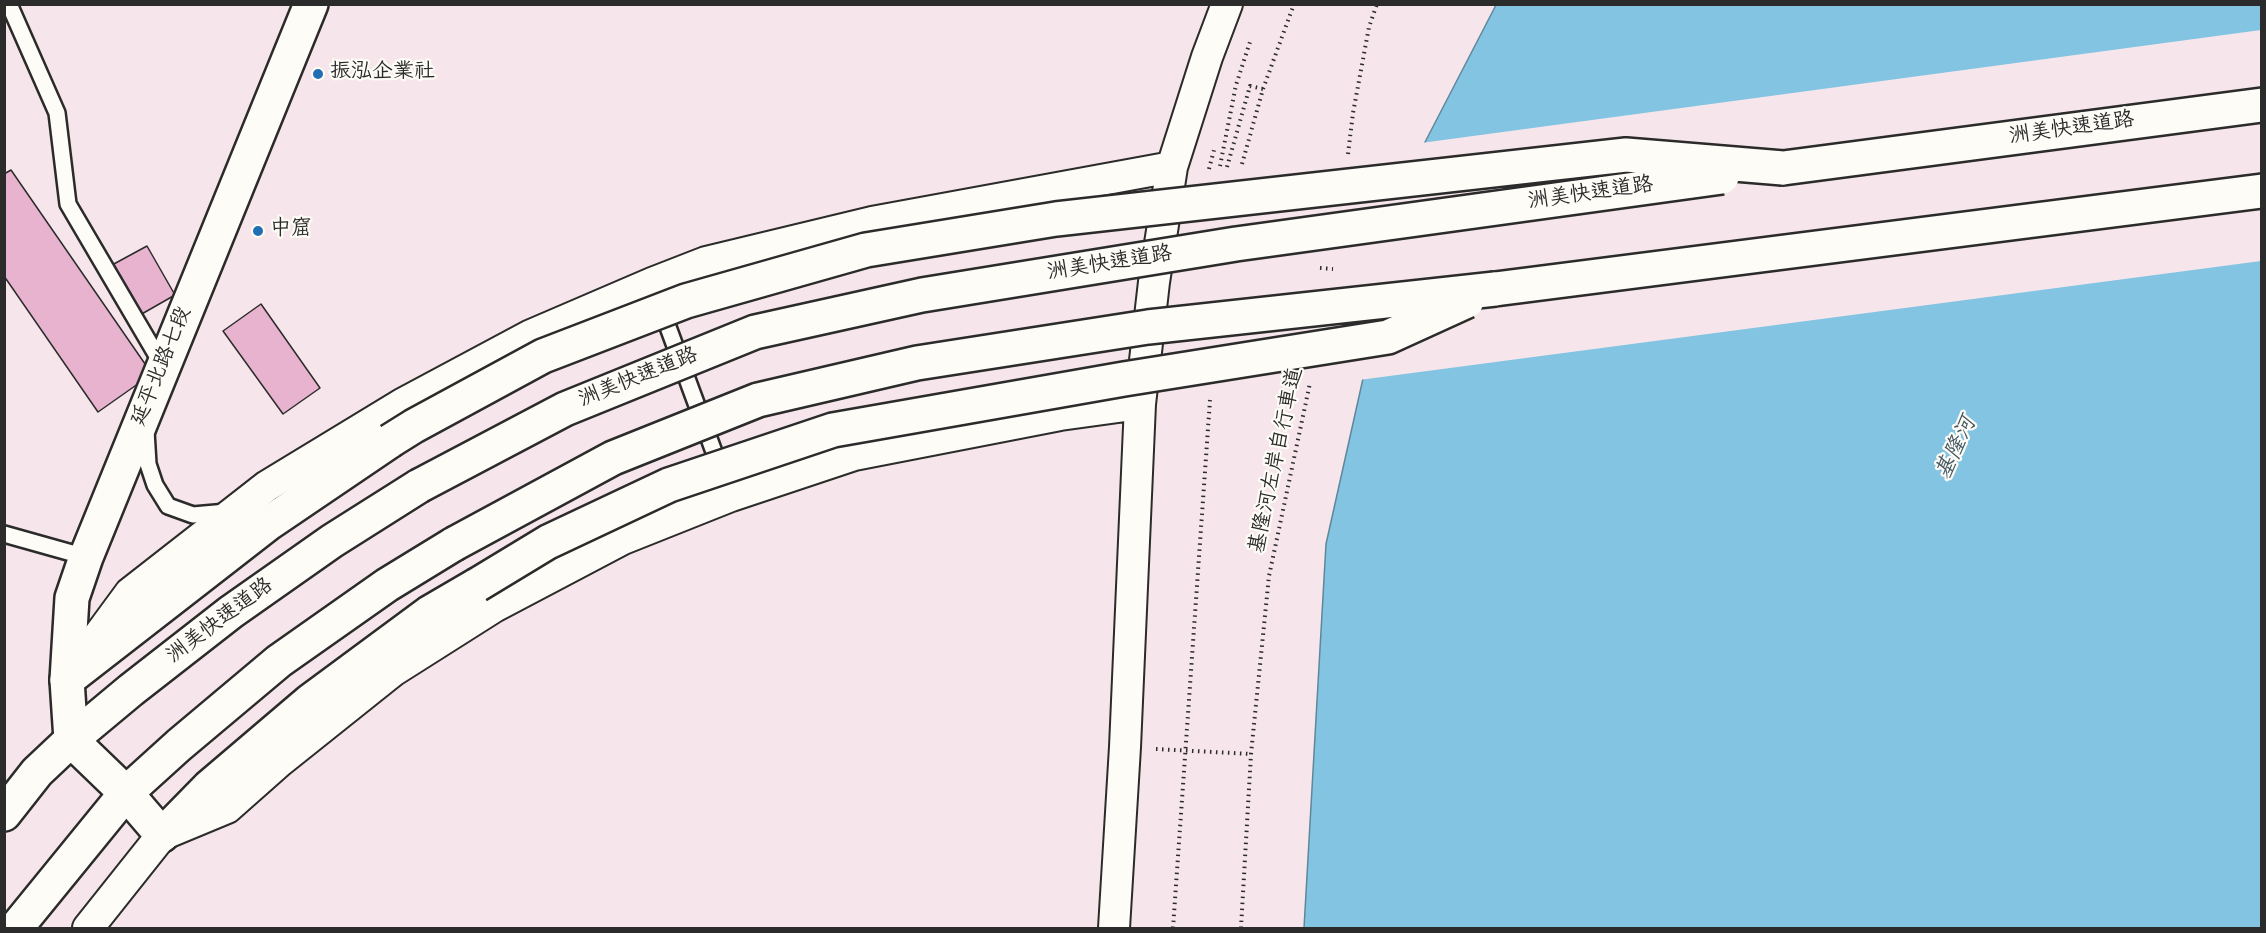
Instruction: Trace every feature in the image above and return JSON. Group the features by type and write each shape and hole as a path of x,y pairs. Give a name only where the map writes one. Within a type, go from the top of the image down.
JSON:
{"main road":[{"name":"延平北路七段","path":"71,740 67,680 72,598 86,557 311,4"},
{"name":"洲美快速道路","path":"71,740 231,612 332,541 419,486 565,409 755,332 922,295 1236,244 1783,168 2262,105"},
{"path":"67,680 269,523 414,426 543,356 686,301 866,250 1056,219 1626,155 1783,168"},
{"path":"16,928 126,793 279,661 387,585 454,544 613,458 758,400 917,363 1148,327 1495,289 2262,191"},
{"path":"4,814 37,772 71,740 126,793 162,835 209,787 310,701 429,613 548,542 669,485 833,430 1112,381 1388,337 1495,289"}],"street":[{"path":"1114,928 1126,735 1140,404 1154,282 1172,167 1207,57 1227,4"},
{"path":"67,680 130,592 267,486 402,404 531,335 706,262 872,222 1172,167"},
{"path":"88,928 162,835 227,808 279,762 393,670 494,607 623,539 730,496 854,455 1060,415 1140,404"}],"lane":[{"path":"9,4 57,113 68,204 163,366"},
{"path":"652,283 730,496"},
{"path":"144,414 148,464 155,485 168,506 193,515 233,512"},
{"path":"4,534 86,557"}],"path":[{"path":"1263,89 1294,4"},
{"path":"1347,157 1365,48 1377,4"},
{"path":"1219,170 1236,85 1252,35"},
{"path":"1331,280 1335,258"},
{"name":"基隆河左岸自行車道","path":"1241,928 1251,754 1269,576 1310,383"},
{"path":"1173,928 1211,394"},
{"path":"1186,751 1251,754"}],"water":[{"name":"基隆河","path":"1496,5 2261,5 2261,928 1304,928 1326,544 1409,173"}],"pier":[{"path":"2261,30 2261,261 1359,380 1406,173 1421,143"}],"building":[{"path":"11,170 152,374 98,412 4,276 4,174"},
{"path":"147,246 175,295 140,315 112,265"},
{"path":"261,304 320,388 283,414 223,331"}],"place":[{"name":"振泓企業社","path":"318,74"},
{"name":"中窟","path":"258,231"}]}
